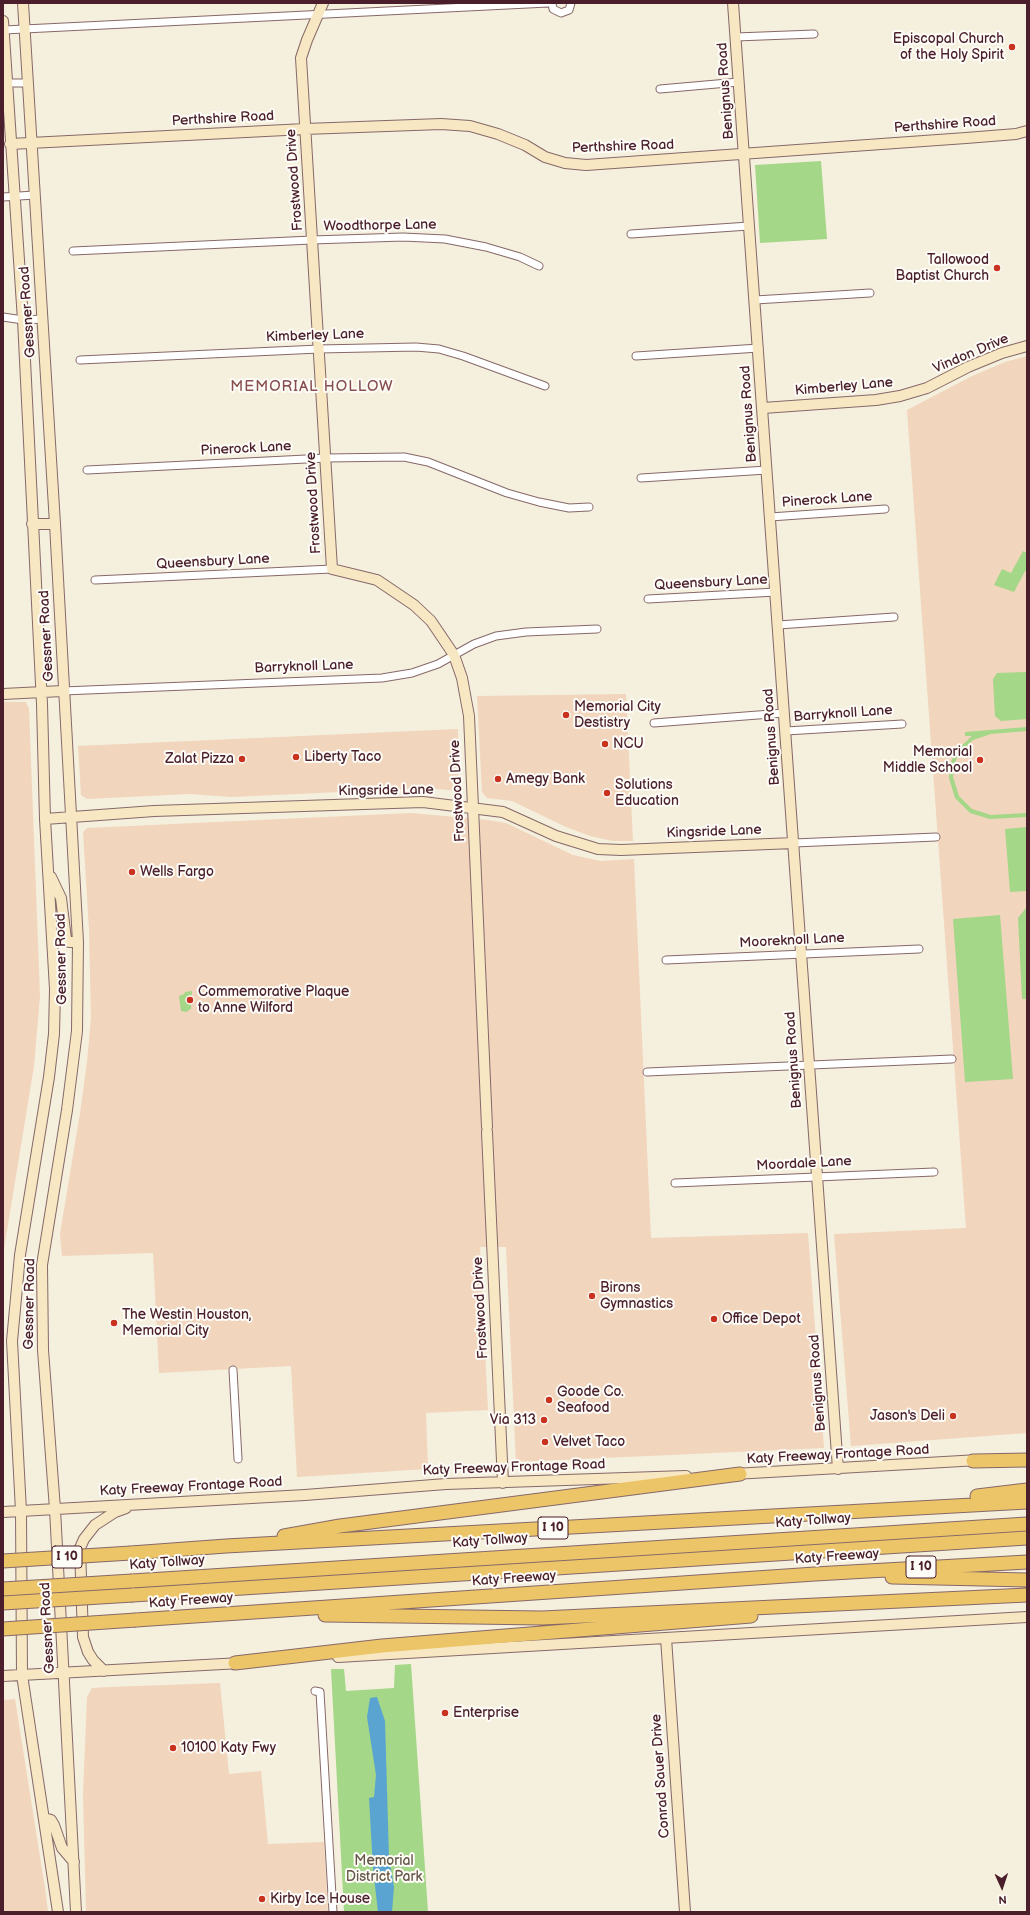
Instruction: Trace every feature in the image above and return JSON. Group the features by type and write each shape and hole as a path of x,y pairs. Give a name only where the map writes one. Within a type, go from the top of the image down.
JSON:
{"highway":[{"path":"973,1461 1027,1460"},
{"path":"226,1546 340,1526 740,1474"},
{"path":"880,1508 1027,1490"},
{"name":"I 10","path":"3,1561 226,1546 880,1508 1027,1502"},
{"name":"Katy Tollway","path":"3,1589 1027,1524"},
{"name":"Katy Tollway","path":"3,1603 1027,1538"},
{"name":"Katy Freeway","path":"3,1629 815,1574 1027,1562"},
{"path":"815,1574 1027,1580"},
{"path":"235,1663 382,1646 1027,1595"},
{"path":"237,1614 522,1618 985,1598"}],"main road":[{"name":"Gessner Road","path":"24,3 78,942 77,1032 67,1110 42,1265 42,1350 56,1509 76,1912"},
{"name":"Frostwood Drive","path":"323,3 306,40 301,58 332,569 377,580 396,592 431,621 454,655 462,678 469,716 503,1483"},
{"name":"Benignus Road","path":"733,3 759,348 838,1469"},
{"name":"Gessner Road","path":"3,25 5,84 23,320 45,819 55,989 54,1034 44,1110 20,1255 12,1341 21,1511 22,1675 58,1912"},
{"name":"Perthshire Road","path":"10,144 305,129 441,124 470,126 498,134 525,145 545,157 565,163 586,165 966,138 1016,134 1027,131"},
{"name":"Vindon Drive","path":"927,388 968,367 1002,353 1027,346"},
{"name":"Kimberley Lane","path":"763,408 876,400 900,396 927,388"},
{"path":"32,524 55,524"},
{"name":"Barryknoll Lane","path":"3,694 63,691"},
{"name":"Kingsride Lane","path":"45,819 146,811 423,802 473,807 503,812 556,836 598,848 621,850 794,843"},
{"path":"48,872 61,898 66,939 70,942 78,942"},
{"name":"Katy Freeway Frontage Road","path":"3,1512 305,1495 446,1484 740,1474 973,1461 1027,1456"},
{"path":"104,1670 93,1660 88,1652 83,1637 80,1548 84,1539 95,1525 115,1512 138,1504"},
{"path":"3,1676 1027,1617"},
{"name":"Conrad Sauer Drive","path":"666,1638 685,1912"},
{"path":"44,1818 51,1820 54,1824 62,1848 74,1862"}],"street":[{"path":"3,25 25,28 548,3"},
{"path":"552,3 553,9 561,13 569,10 571,3"},
{"path":"736,37 814,34"},
{"path":"660,89 739,82"},
{"path":"5,84 28,83"},
{"path":"3,197 35,195"},
{"path":"631,234 749,226"},
{"name":"Woodthorpe Lane","path":"73,251 403,237 445,239 513,255 539,266"},
{"path":"755,300 870,293"},
{"path":"3,317 23,320 43,319"},
{"name":"Kimberley Lane","path":"80,360 319,349 392,347 439,349 545,386"},
{"path":"636,356 759,348"},
{"name":"Pinerock Lane","path":"87,470 326,458 404,457 428,462 507,493 538,502 569,508 589,507"},
{"path":"641,478 767,470"},
{"name":"Pinerock Lane","path":"770,517 885,510"},
{"name":"Queensbury Lane","path":"95,580 332,569"},
{"name":"Queensbury Lane","path":"648,599 776,592"},
{"path":"778,625 894,617"},
{"name":"Barryknoll Lane","path":"63,691 382,678 412,672 438,664 474,644 496,636 526,632 597,629"},
{"name":"Barryknoll Lane","path":"654,723 784,713"},
{"name":"Barryknoll Lane","path":"786,731 902,724"},
{"name":"Kingsride Lane","path":"794,843 936,837"},
{"name":"Mooreknoll Lane","path":"666,960 919,949"},
{"path":"647,1072 952,1059"},
{"name":"Moordale Lane","path":"675,1183 934,1172"},
{"path":"233,1370 238,1459"},
{"path":"315,1691 320,1692 333,1912"}],"shaded area":[{"name":"Memorial Middle School","path":"1027,356 1027,1433 851,1446 834,1234 966,1228 907,410 972,376 1005,362"},
{"path":"626,694 633,841 613,841 590,836 566,827 512,801 487,798 482,792 477,696"},
{"path":"3,702 26,702 29,709 40,996 34,1066 3,1255"},
{"path":"458,729 459,791 426,788 232,797 189,794 87,799 81,795 78,746"},
{"path":"411,813 506,823 573,855 601,861 634,859 651,1238 808,1233 824,1448 516,1462 506,1247 480,1247 488,1410 426,1413 428,1469 297,1477 291,1366 159,1373 153,1253 62,1256 60,1234 80,1113 91,1018 89,930 83,832 87,828"},
{"path":"220,1683 229,1774 261,1771 268,1844 324,1842 328,1912 86,1912 83,1794 87,1697 92,1688"},
{"path":"15,1699 48,1912 3,1912 3,1700"}],"green space":[{"path":"821,161 827,239 760,243 755,165"},
{"path":"1023,551 1027,553 1027,571 1025,571 1014,592 994,585 1002,569 1011,573"},
{"path":"1027,672 1027,719 1001,721 995,716 993,679 997,673"},
{"path":"1027,727 1027,731 991,734 973,740 959,753 954,765 953,777 959,796 972,809 991,815 1027,813 1027,817 990,819 970,813 955,798 949,778 950,764 956,751 972,736 965,736 965,732"},
{"path":"1027,827 1027,891 1010,892 1005,829"},
{"path":"1026,908 1027,999 1022,999 1018,918"},
{"path":"1000,915 1013,1079 965,1082 953,919"},
{"path":"192,991 191,1009 186,1012 181,1011 179,996 185,992"},
{"name":"Memorial District Park","path":"411,1664 428,1912 344,1912 331,1669 344,1669 346,1691 394,1688 395,1665"}],"water":[{"path":"377,1697 385,1721 389,1858 394,1887 392,1912 378,1912 373,1868 369,1798 374,1797 376,1775 367,1717 370,1698"}],"place":[{"name":"Episcopal Church of the Holy Spirit","path":"1012,47"},
{"name":"Tallowood Baptist Church","path":"997,268"},
{"name":"Memorial City Destistry","path":"566,715"},
{"name":"NCU","path":"605,744"},
{"name":"Liberty Taco","path":"296,757"},
{"name":"Zalat Pizza","path":"242,759"},
{"name":"Memorial Middle School","path":"980,760"},
{"name":"Amegy Bank","path":"498,779"},
{"name":"Solutions Education","path":"607,793"},
{"name":"Wells Fargo","path":"132,872"},
{"name":"Commemorative Plaque to Anne Wilford","path":"190,1000"},
{"name":"Birons Gymnastics","path":"592,1296"},
{"name":"Office Depot","path":"714,1319"},
{"name":"The Westin Houston, Memorial City","path":"114,1323"},
{"name":"Goode Co. Seafood","path":"549,1400"},
{"name":"Jason's Deli","path":"953,1416"},
{"name":"Via 313","path":"544,1420"},
{"name":"Velvet Taco","path":"545,1442"},
{"name":"Enterprise","path":"445,1713"},
{"name":"10100 Katy Fwy","path":"173,1748"},
{"name":"Kirby Ice House","path":"262,1899"}],"district":[{"name":"MEMORIAL HOLLOW","path":"312,387"}]}
